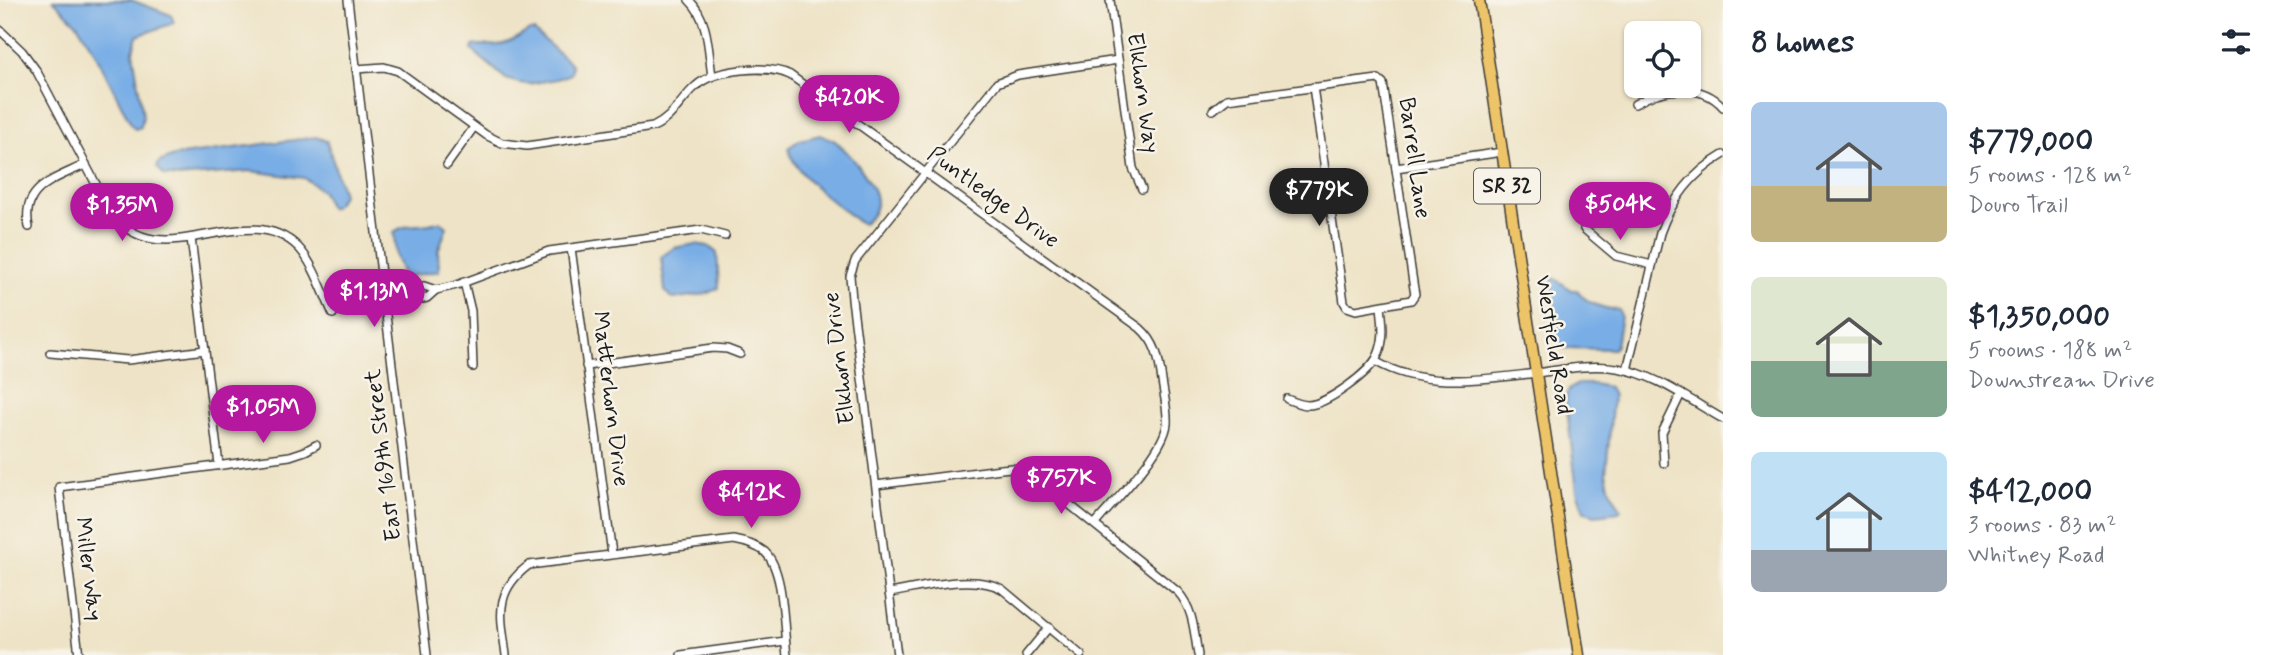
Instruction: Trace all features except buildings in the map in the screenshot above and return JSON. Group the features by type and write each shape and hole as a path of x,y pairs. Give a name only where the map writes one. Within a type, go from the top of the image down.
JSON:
{"main road":[{"name":"Westfield Road","path":"1479,0 1580,655"}],"street":[{"name":"East 169th Street","path":"348,0 428,655"},
{"path":"356,69 384,67 398,71 474,127 502,143 527,146 648,128 667,119 697,85 712,76 705,24 698,8 689,0"},
{"name":"Elkhorn Way","path":"1110,0 1133,168 1142,189"},
{"path":"0,30 22,51 36,70 116,219 129,230 161,241 261,229 283,237 304,254 333,314"},
{"name":"Elkhorn Drive","path":"897,655 850,276 855,261 861,250 991,89 1004,79 1118,60"},
{"name":"Puntledge Drive","path":"712,76 767,68 782,71 924,171 1153,340 1160,363 1167,421 1164,437 1137,475 1095,524"},
{"name":"Barrell Lane","path":"1213,110 1227,99 1378,79 1383,83 1415,294 1407,302 1381,307"},
{"path":"1287,399 1298,404 1311,405 1327,399 1359,377 1375,361 1384,328 1381,307 1356,310 1347,307 1344,302 1313,87"},
{"path":"1635,104 1655,94 1692,90 1705,93 1723,107"},
{"path":"447,165 474,127"},
{"path":"1396,168 1502,152"},
{"path":"1627,370 1660,233 1672,204 1692,178 1723,155"},
{"path":"29,227 27,208 36,191 86,164"},
{"path":"1584,229 1616,256 1652,265"},
{"path":"385,307 427,298 436,290 550,251 701,230 725,236"},
{"path":"191,238 219,466 290,456 305,452 316,445"},
{"name":"Matterhorn Drive","path":"571,248 612,554"},
{"path":"464,282 471,311 473,368"},
{"path":"383,292 424,286 436,290"},
{"path":"586,366 713,348 740,354"},
{"path":"50,353 137,360 205,350"},
{"path":"1375,361 1395,373 1407,376 1455,380 1589,366 1627,370 1658,381 1723,419"},
{"path":"1664,463 1662,433 1681,394"},
{"name":"Miller Way","path":"79,655 59,487 219,466"},
{"path":"876,485 1012,468 1034,476 1187,602 1198,655"},
{"path":"506,655 502,598 513,577 529,565 734,540 752,544 765,552 777,572 787,655"},
{"path":"889,593 968,582 988,583 1002,589 1082,655"},
{"path":"1026,655 1049,627"},
{"path":"681,655 785,641"}],"water":[{"path":"53,0 131,0 171,15 174,23 137,36 133,51 143,116 141,127 135,129 132,126 94,51 77,24"},
{"path":"528,31 534,31 572,65 571,74 529,84 519,83 506,79 472,50 473,46 505,43"},
{"path":"820,135 841,146 871,185 876,207 864,224 858,222 807,179 792,159 788,148 800,140"},
{"path":"316,137 327,141 343,194 335,206 330,208 321,190 304,178 250,171 178,177 164,175 157,167 159,162 174,156"},
{"path":"437,222 447,227 438,251 439,271 403,275 396,256 394,232 405,227"},
{"path":"695,244 708,246 717,253 719,288 706,294 672,299 665,291 661,257 674,248"},
{"path":"1551,276 1572,290 1577,290 1590,302 1619,310 1621,316 1616,346 1613,349 1563,348 1556,339"},
{"path":"1578,384 1609,387 1613,396 1606,473 1610,490 1621,509 1619,512 1595,515 1584,511 1577,491 1566,395"}]}
